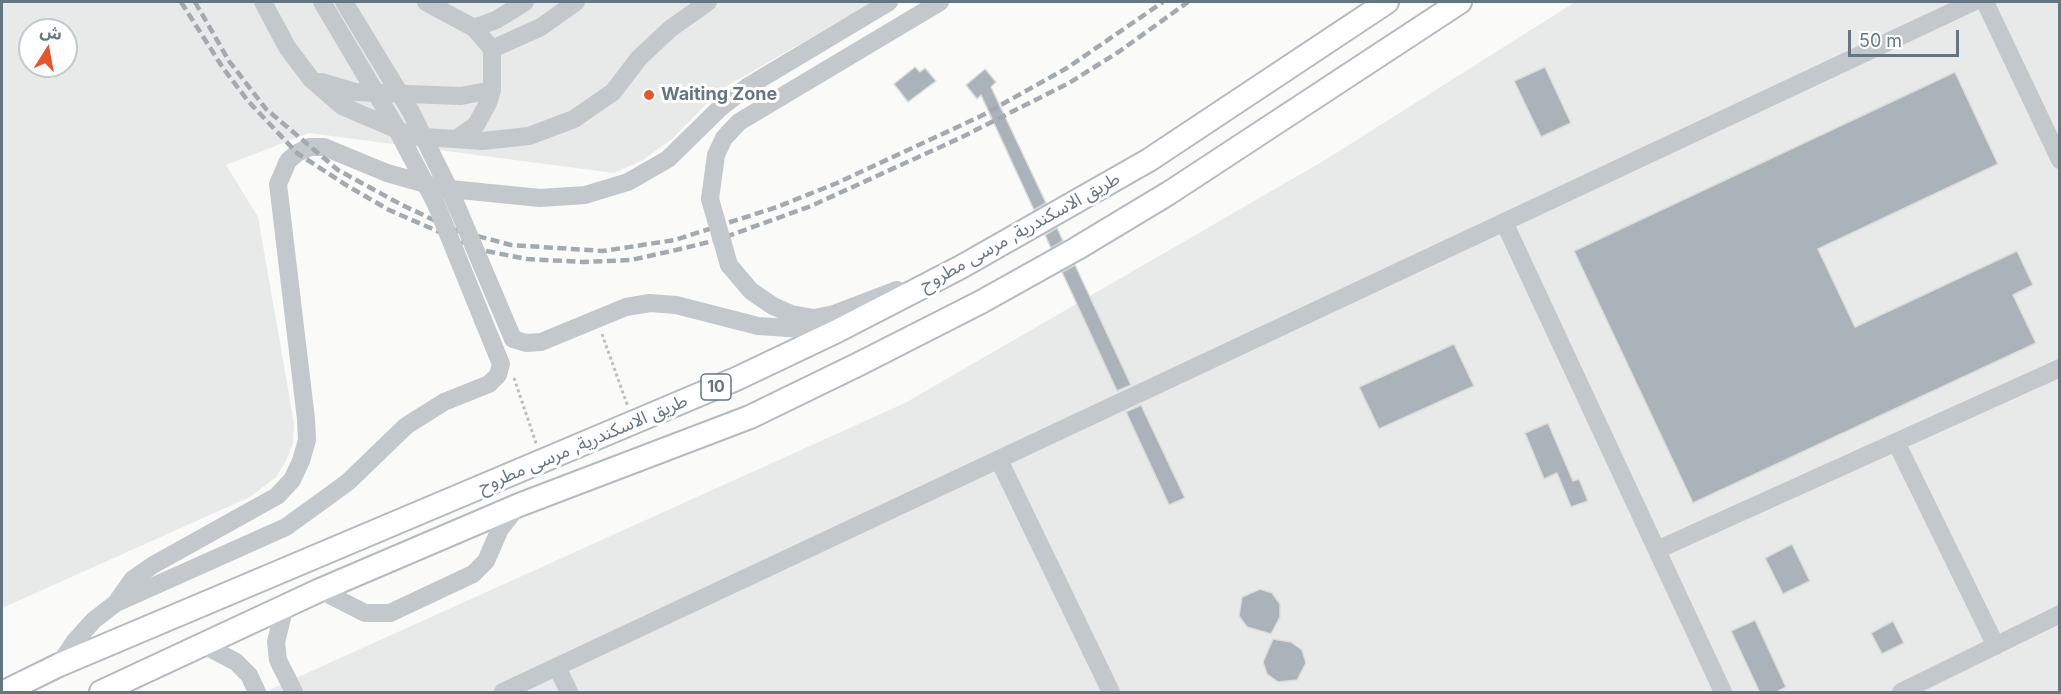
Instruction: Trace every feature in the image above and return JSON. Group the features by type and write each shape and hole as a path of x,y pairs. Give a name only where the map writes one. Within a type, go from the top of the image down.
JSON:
{"main road":[{"name":"طريق الاسكندرية, مرسى مطروح","path":"4,693 59,665 736,379 837,331 961,267 1149,160 1387,2"},
{"name":"طريق الاسكندرية, مرسى مطروح","path":"100,693 320,590 519,505 750,417 981,302 1169,193 1460,2"}],"street":[{"path":"263,2 287,47 311,79 342,105 411,136 482,141 529,136 574,119 613,92 639,58 670,29 708,2"},
{"path":"59,665 75,641 94,620 116,603 296,522 348,482 406,426 444,402 489,384 498,375 501,364 436,204 393,122 322,2"},
{"path":"344,2 411,112 452,195 518,350 535,355 600,329 649,316 728,320 783,329 837,331"},
{"path":"474,28 496,20 525,2"},
{"path":"492,49 541,27 576,2"},
{"path":"116,603 134,579 153,565 278,496 302,461 306,440 306,419 278,184 288,161 297,153 310,147 324,147 387,173 440,188 540,198 585,195 628,182 668,159 718,109 747,87 890,2"},
{"path":"940,2 739,122 724,138 716,155 710,199 729,265 751,291 773,306 791,314 814,318 834,314 961,267"},
{"path":"503,693 1973,2"},
{"path":"1985,2 2060,160"},
{"path":"433,4 474,28 492,49 492,90 476,125 456,139"},
{"path":"311,79 355,92 461,96 492,90"},
{"path":"1504,222 1723,693"},
{"path":"471,294 492,286"},
{"path":"513,339 526,343 541,342 626,308 650,303 676,305 728,320"},
{"path":"1657,550 2060,368"},
{"path":"1896,442 1996,646"},
{"path":"999,460 1111,693"},
{"path":"320,590 365,613 390,613 473,574 486,561 500,529 519,505"},
{"path":"285,606 276,642 278,660 294,693"},
{"path":"1901,693 2060,614"},
{"path":"204,645 220,652 249,675 257,693"},
{"path":"249,675 278,660"},
{"path":"557,667 569,693"}],"path":[{"path":"600,329 633,422"},
{"path":"501,364 512,375 542,461"}],"shaded area":[{"path":"2,2 873,2 720,90 672,139 643,160 614,173 309,133 226,165 258,217 294,423 293,443 286,461 276,477 250,497 2,608"},
{"path":"1575,2 2059,2 2059,692 265,692 905,403 1325,160"}],"building":[{"path":"915,67 920,72 925,68 936,81 908,102 894,84"},
{"path":"1545,67 1571,123 1541,137 1514,81"},
{"path":"985,69 996,82 991,87 1046,203 1034,210 981,95 977,99 966,85"},
{"path":"1955,72 1998,164 1818,249 1855,327 2017,251 2033,285 2013,295 2036,343 1693,503 1574,251"},
{"path":"1057,228 1063,241 1051,248 1045,235"},
{"path":"1075,265 1131,385 1117,391 1062,272"},
{"path":"1454,344 1474,386 1379,429 1359,387"},
{"path":"1141,405 1185,498 1169,505 1126,412"},
{"path":"1548,423 1573,481 1579,479 1588,501 1571,507 1557,473 1544,479 1525,433"},
{"path":"1792,544 1810,581 1783,594 1765,558"},
{"path":"1260,589 1272,593 1280,604 1280,617 1271,634 1247,627 1239,616 1242,597"},
{"path":"1755,620 1786,687 1775,693 1760,693 1731,631"},
{"path":"1893,621 1904,643 1882,654 1871,633"},
{"path":"1273,639 1291,642 1302,650 1306,663 1297,680 1278,682 1267,674 1263,662"}],"railway":[{"path":"181,2 223,68 248,101 297,153 346,185 389,210 481,250 527,259 583,262 631,260 717,240 811,206 960,138 1069,83 1120,51 1188,2"},
{"path":"195,2 229,61 266,109 338,170 400,204 455,230 511,245 603,251 675,240 777,207 837,183 981,116 1067,68 1163,2"}],"place":[{"name":"Waiting Zone","path":"649,95"}]}
